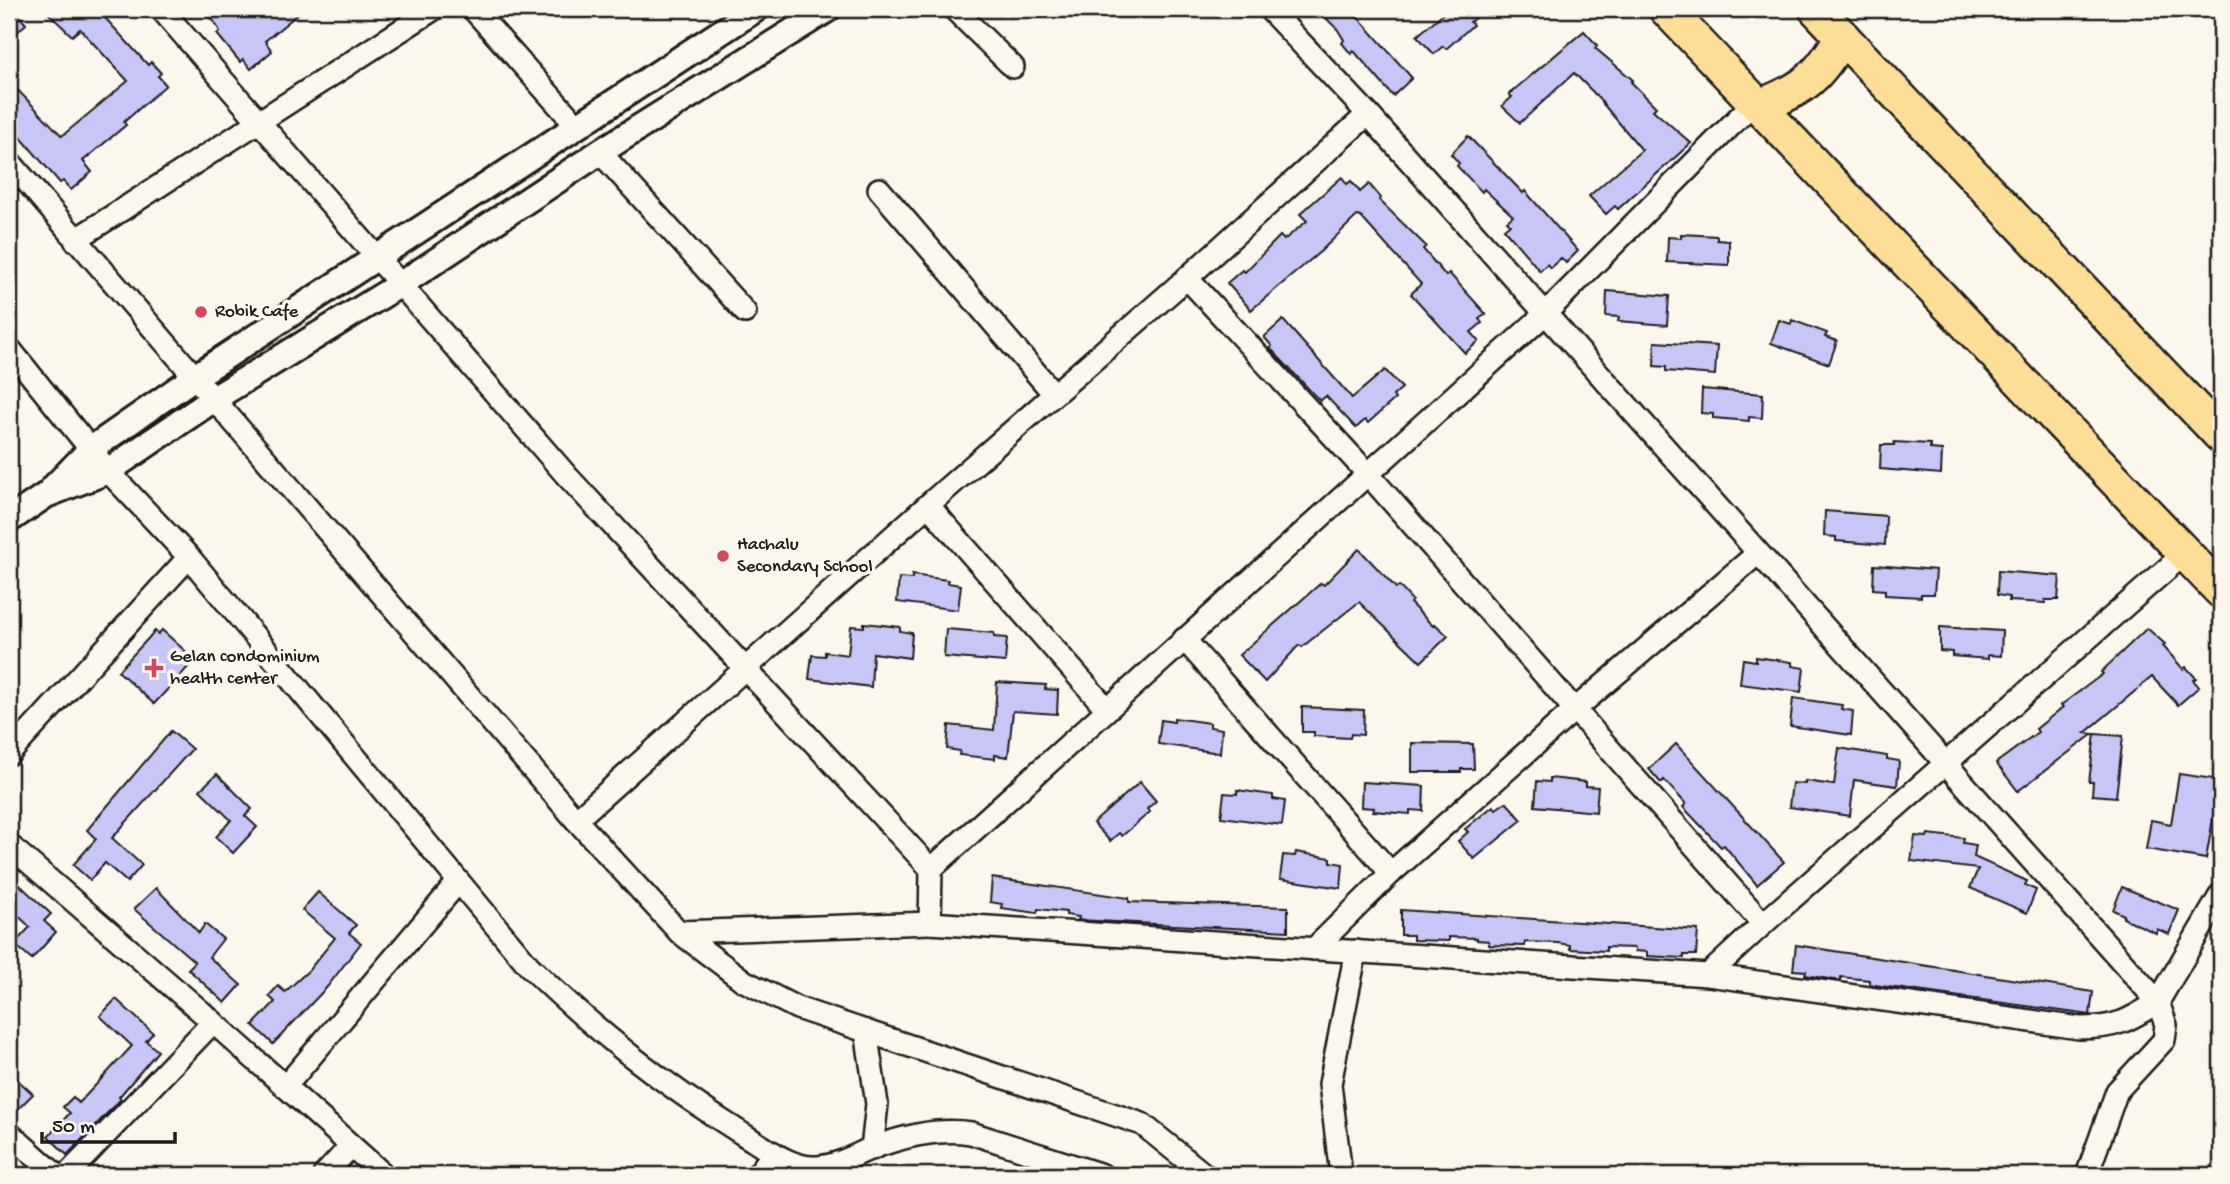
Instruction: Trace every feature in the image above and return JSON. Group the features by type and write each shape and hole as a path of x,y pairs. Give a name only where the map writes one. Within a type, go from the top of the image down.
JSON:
{"highway":[{"path":"1666,9 2221,591"},
{"path":"1816,9 2221,436"},
{"path":"1758,104 1810,82 1827,62 1842,36"}],"street":[{"path":"161,9 567,476 931,869 930,923"},
{"path":"75,240 434,9"},
{"path":"473,9 578,127"},
{"path":"47,495 91,449 196,376 756,9"},
{"path":"9,520 47,495 108,471 216,398 401,284 600,152 828,9"},
{"path":"954,9 1013,67"},
{"path":"1269,9 1368,114 2158,1002 2166,1025 2164,1040 2117,1091 2087,1175"},
{"path":"931,869 1545,314 1758,104"},
{"path":"576,820 1368,114"},
{"path":"600,152 745,312"},
{"path":"9,161 75,240 216,398 576,820 679,932 744,981 797,1008 1142,1124 1205,1175"},
{"path":"879,190 1054,394"},
{"path":"1186,278 1368,474 1573,711 1763,924"},
{"path":"9,348 108,471 189,557 530,966 583,1018 671,1089 774,1153 802,1167 819,1171 872,1149 924,1133 951,1130 971,1133 1102,1175"},
{"path":"928,505 1106,708"},
{"path":"1709,975 1763,924 2185,553"},
{"path":"1314,948 1391,873 1573,711 1757,554"},
{"path":"9,754 189,557"},
{"path":"1184,639 1391,873"},
{"path":"9,845 384,1175"},
{"path":"285,1087 458,882"},
{"path":"679,932 930,923 1055,934 1314,948 1709,975 2079,1028 2108,1028 2127,1022 2158,1002 2221,894"},
{"path":"1341,1175 1330,1084 1356,951"},
{"path":"67,1175 213,1022"},
{"path":"866,1031 877,1104 872,1149"},
{"path":"9,1133 56,1175"},
{"path":"324,1175 351,1146"},
{"path":"757,1175 774,1153"}],"building":[{"path":"9,9 13,9 26,24 9,40"},
{"path":"44,9 97,9 148,65 151,62 161,73 158,76 166,85 124,122 126,125 83,161 92,172 71,190 63,181 60,183 17,133 9,141 9,81 62,136 128,81 80,29 72,36"},
{"path":"202,9 304,9 265,41 272,51 251,69 243,59 240,62 217,34 220,31"},
{"path":"1317,9 1351,9 1412,78 1393,96 1354,51 1351,54 1342,43 1344,40 1338,30"},
{"path":"1448,9 1485,9 1470,22 1473,25 1446,49 1443,46 1434,54 1417,36"},
{"path":"1584,31 1597,45 1595,48 1633,80 1631,82 1656,107 1653,110 1691,143 1618,209 1615,206 1606,214 1589,196 1642,150 1593,92 1574,73 1520,123 1502,106 1512,97 1509,94"},
{"path":"1468,136 1523,193 1525,191 1578,251 1566,263 1561,258 1550,268 1547,264 1540,271 1504,229 1513,216 1484,189 1482,192 1457,166 1459,163 1451,154"},
{"path":"1342,177 1347,184 1351,181 1360,192 1369,184 1381,198 1379,200 1426,246 1423,249 1446,276 1449,273 1486,314 1479,319 1482,323 1471,332 1479,341 1465,353 1411,294 1421,284 1361,217 1357,216 1321,251 1251,310 1227,283 1242,270 1245,272 1280,236 1284,240 1307,221 1300,214"},
{"path":"1681,234 1717,236 1717,240 1729,241 1729,265 1667,262 1668,237 1681,238"},
{"path":"1607,291 1669,296 1667,325 1618,321 1619,317 1606,316"},
{"path":"1283,320 1352,398 1385,370 1402,388 1393,396 1395,399 1368,423 1365,420 1356,428 1326,396 1320,401 1270,348 1272,346 1264,337"},
{"path":"1779,320 1791,324 1792,320 1827,333 1825,337 1837,341 1829,364 1771,343"},
{"path":"1655,342 1717,346 1715,375 1666,371 1666,367 1654,366"},
{"path":"1702,389 1763,394 1762,418 1749,417 1749,421 1713,418 1713,414 1701,413"},
{"path":"1894,442 1930,444 1930,449 1942,450 1941,474 1880,469 1881,445 1894,445"},
{"path":"1825,511 1886,516 1885,545 1836,541 1836,537 1824,536"},
{"path":"1359,549 1396,588 1399,586 1412,600 1410,603 1433,626 1435,624 1448,636 1421,662 1359,602 1302,647 1299,645 1265,682 1239,655 1321,583 1324,585"},
{"path":"1874,565 1936,570 1934,594 1921,594 1921,597 1885,595 1885,590 1873,589"},
{"path":"1998,571 2060,576 2058,600 2045,600 2045,603 2009,601 2009,597 1997,595"},
{"path":"912,575 948,580 948,583 961,585 958,610 897,602 899,578 912,579"},
{"path":"864,623 900,627 900,631 912,633 910,658 873,653 871,687 809,679 812,655 825,656 825,652 848,655 851,626 864,627"},
{"path":"1940,627 2002,631 2001,656 1988,655 1988,659 1952,656 1952,652 1940,651"},
{"path":"2147,628 2165,644 2163,646 2183,669 2186,667 2196,678 2193,680 2199,687 2178,705 2152,677 2085,733 2093,734 2018,791 1996,763 2038,732 2036,729 2063,707 2061,705 2103,674 2101,672"},
{"path":"946,629 994,633 994,637 1007,638 1005,662 944,657"},
{"name":"Gelan condominium health center","path":"162,630 192,657 188,662 191,664 154,704 118,671 155,631 158,634"},
{"path":"1756,657 1792,662 1792,666 1804,668 1801,692 1740,684 1743,659 1756,661"},
{"path":"997,682 1046,685 1045,689 1058,690 1057,714 1013,711 1008,757 995,755 995,759 959,755 960,751 947,749 949,725 994,730"},
{"path":"1793,698 1842,705 1841,709 1853,711 1851,735 1790,726"},
{"path":"1302,707 1364,710 1363,735 1351,734 1350,738 1314,736 1314,732 1302,732"},
{"path":"1174,718 1210,723 1210,727 1222,729 1220,753 1158,744 1161,720 1174,722"},
{"path":"171,731 192,749 112,838 142,865 127,882 105,863 90,880 73,865 96,839 87,830"},
{"path":"2095,734 2123,736 2116,797 2092,795 2093,782 2089,782"},
{"path":"1412,743 1473,744 1474,769 1461,769 1461,772 1412,772"},
{"path":"1676,744 1784,862 1757,885 1724,845 1721,847 1683,807 1686,804 1664,780 1661,783 1649,769"},
{"path":"1839,748 1887,756 1887,759 1899,761 1897,786 1854,780 1850,816 1789,807 1792,783 1805,784 1805,781 1834,785"},
{"path":"217,774 252,809 245,816 257,827 233,853 216,837 231,820 200,790"},
{"path":"2179,774 2221,780 2221,809 2215,808 2206,859 2146,849 2151,820 2171,824"},
{"path":"1550,778 1586,782 1586,786 1598,787 1596,812 1535,806 1537,781 1550,782"},
{"path":"1140,782 1156,801 1147,809 1150,812 1122,836 1119,833 1110,841 1093,823"},
{"path":"1362,782 1424,786 1423,811 1410,810 1410,814 1373,811 1374,808 1361,807"},
{"path":"1237,790 1273,795 1273,799 1285,801 1282,825 1221,817 1224,793 1237,794"},
{"path":"1506,802 1522,820 1474,859 1458,841 1468,832 1465,829 1493,806 1496,809"},
{"path":"1928,834 1964,838 1963,843 1976,845 1974,857 2027,881 2025,885 2036,890 2027,913 1970,888 1978,869 1911,861 1915,836 1927,837"},
{"path":"1296,852 1331,858 1331,862 1343,864 1341,888 1280,879 1283,855 1295,856"},
{"path":"9,875 51,914 44,921 56,932 32,959 14,944 30,927 9,907"},
{"path":"992,878 1129,898 1129,902 1288,907 1288,931 1078,920 1079,917 1066,915 1066,912 1038,909 1037,913 1001,908 1002,904 990,902"},
{"path":"2122,887 2179,910 2169,934 2157,929 2156,933 2123,918 2124,915 2113,910"},
{"path":"156,888 199,933 205,924 223,939 209,957 241,985 225,1003 188,969 195,962 134,909"},
{"path":"318,892 356,925 349,933 361,943 327,987 273,1044 253,1025 275,1002 269,996 278,986 285,992 309,970 335,938 302,910"},
{"path":"1401,910 1698,930 1696,955 1684,955 1684,958 1647,956 1647,952 1635,951 1635,948 1606,947 1606,951 1570,949 1570,945 1558,943 1489,945 1489,941 1477,938 1449,937 1449,941 1413,940 1413,935 1401,935"},
{"path":"1796,945 2093,992 2090,1015 1881,986 1869,984 1869,980 1841,977 1841,981 1805,975 1806,971 1793,970"},
{"path":"116,999 153,1033 146,1041 158,1051 119,1097 121,1099 67,1155 48,1136 70,1113 63,1107 73,1097 79,1103 132,1046 100,1016"},
{"path":"9,1072 33,1094 16,1111 9,1104"}],"place":[{"name":"Robik Cafe","path":"201,312"},
{"name":"Hachalu Secondary School","path":"723,556"},
{"name":"Gelan condominium health center","path":"154,668"}]}
